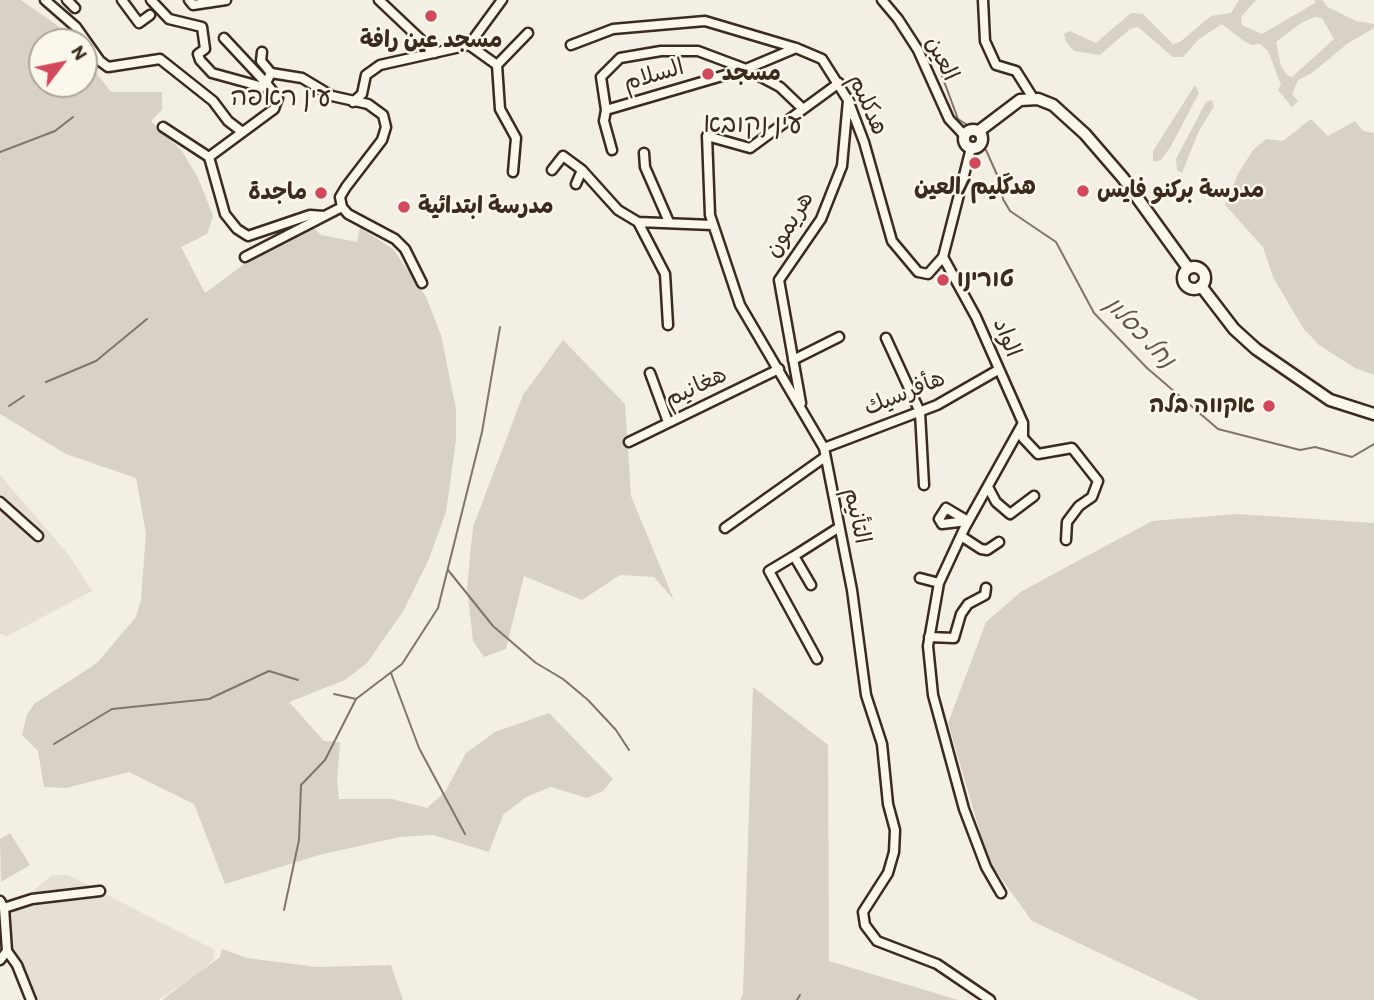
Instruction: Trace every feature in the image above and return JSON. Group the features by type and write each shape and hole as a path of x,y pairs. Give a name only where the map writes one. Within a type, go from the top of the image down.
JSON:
{"main road":[{"path":"979,131 982,143 971,148 964,141 964,135 971,130 979,131 1012,104 1033,98 1062,111 1101,151 1188,268"},
{"path":"1198,267 1203,272 1205,279 1201,286 1192,288 1185,285 1183,277 1188,268 1198,267"},
{"path":"1201,286 1250,345 1330,400 1374,414"}],"street":[{"path":"45,0 76,27 100,61 108,67 160,59 213,101 228,121 241,131"},
{"path":"67,0 75,8"},
{"path":"151,0 169,19 202,27 205,50 198,54 212,73 268,86"},
{"path":"189,0 193,5 226,0"},
{"path":"379,0 435,53"},
{"path":"353,102 362,94 366,75 371,69 469,45 502,0"},
{"name":"العين","path":"882,0 918,50 949,119 964,135"},
{"path":"983,0 985,41 996,65 1016,71 1033,98"},
{"path":"126,1 139,23 150,15"},
{"name":"هدكليم","path":"571,45 613,29 705,21 796,48 822,59 848,100 864,142 892,241 918,272 928,274 943,257"},
{"path":"513,172 516,138 500,109 497,65 528,33"},
{"path":"209,157 278,105 278,98 224,38"},
{"path":"469,45 497,65"},
{"name":"السلام","path":"746,69 698,51 670,50 620,58 601,77 606,110 746,69 796,48"},
{"path":"262,52 261,61 271,73 302,78 332,96 374,107 383,115 386,127 378,147 345,187 340,197 342,207 348,214 395,239 405,248 422,283"},
{"path":"746,69 780,87 803,110"},
{"path":"268,86 271,73"},
{"name":"التأنيم","path":"839,83 750,148 707,136 712,225 740,305 779,369 824,453 852,590 866,695 882,744 888,804 895,830 894,852 888,873 863,912 864,925 867,933 877,941 928,959 990,1000"},
{"name":"هريمون","path":"802,411 779,280 821,219 842,166 848,100"},
{"path":"606,110 604,121 611,150"},
{"path":"163,127 209,157 225,214 237,229 248,236 310,215 324,216"},
{"path":"943,257 971,148"},
{"path":"644,153 655,194 669,222"},
{"path":"552,170 563,156 582,170 618,210 638,222 712,225"},
{"path":"576,184 582,170"},
{"path":"245,257 342,207"},
{"path":"638,222 665,274 668,325"},
{"name":"الواد","path":"943,257 976,317 1023,423 1023,438 1038,454 1072,448 1098,481 1092,497 1079,506 1067,523 1066,540"},
{"path":"793,360 839,337"},
{"path":"886,338 920,412 924,485"},
{"name":"هغانيم","path":"629,442 779,369"},
{"name":"هأفرسيك","path":"725,528 824,453 920,412 972,387 998,370"},
{"path":"650,373 668,422"},
{"path":"1000,892 986,867 964,808 933,695 929,637 939,583 968,521 1023,423"},
{"path":"988,487 996,502 1010,514 1034,496"},
{"path":"0,502 38,536"},
{"path":"817,659 769,571 838,528"},
{"path":"961,536 987,550 999,542"},
{"path":"794,556 811,585"},
{"path":"920,578 939,583"},
{"path":"929,637 954,638 961,614 968,604 985,595 986,588"},
{"path":"31,1000 17,965 2,941 2,905 100,891"},
{"path":"0,960 7,951"}],"shaded area":[{"path":"0,0 21,0 61,28 28,28 28,98 98,98 98,75 111,92 162,92 162,110 151,121 182,151 198,178 213,216 207,234 181,247 205,293 243,265 313,227 321,235 357,242 360,228 393,249 426,297 441,335 456,409 456,440 446,512 428,561 404,610 367,663 345,680 289,702 324,741 340,742 337,781 339,799 392,799 427,808 445,792 466,753 495,732 549,713 613,779 603,791 587,798 551,787 526,797 503,815 489,852 433,835 400,837 319,855 225,884 194,804 129,772 66,788 44,787 38,751 22,735 27,715 34,704 97,663 136,617 141,599 146,533 136,478 66,454 0,414"},
{"path":"1239,0 1256,0 1241,17 1242,25 1262,34 1315,3 1315,0 1323,0 1326,6 1356,21 1374,24 1374,28 1347,44 1312,73 1298,80 1292,94 1298,101 1292,107 1278,90 1281,85 1268,51 1260,44 1251,45 1222,24 1199,39 1183,57 1173,57 1138,27 1130,29 1100,55 1074,51 1066,42 1064,34 1070,31 1096,43 1131,13 1143,14 1173,44 1180,42 1211,16 1231,13","holes":["1315,17 1322,18 1334,39 1292,77 1287,75 1281,66 1276,42 1301,23"]},
{"path":"1195,85 1199,93 1171,146 1161,160 1153,162 1153,151"},
{"path":"1212,100 1214,106 1198,133 1182,173 1177,170 1176,159 1206,102"},
{"path":"1311,119 1328,136 1355,121 1363,131 1374,133 1374,375 1355,368 1319,345 1303,328 1273,277 1263,247 1225,205 1238,174 1253,150 1266,139 1283,141"},
{"path":"563,340 625,404 631,496 674,600 654,577 620,575 582,600 524,576 506,649 484,657 473,641 467,587 473,527 523,395"},
{"path":"0,475 68,554 92,591 7,636 0,634"},
{"path":"1237,514 1374,523 1374,1000 1199,1000 1032,921 988,860 948,723 986,622 1022,591 1152,521"},
{"path":"753,687 828,745 829,961 958,1000 740,1000 743,994"},
{"path":"10,833 30,865 1,882 0,839"},
{"path":"52,875 68,875 215,950 213,960 197,975 158,1000 32,1000 5,939 9,910"},
{"path":"222,949 247,958 317,967 391,965 403,1000 162,1000 220,957"}],"waterway":[{"path":"941,73 958,119 972,128"},
{"path":"0,152 55,131 73,117"},
{"name":"נחל כסלון","path":"986,150 998,177 1003,199 1010,211 1056,242 1094,313 1147,368 1218,429 1300,450 1315,447 1352,457 1374,444"},
{"path":"46,382 96,361 147,319"},
{"path":"334,694 356,699 402,664 438,608 482,432 500,327"},
{"path":"9,406 24,396"},
{"path":"448,570 493,626 536,663 563,679 588,700 616,730 629,750"},
{"path":"54,744 112,709 209,699 269,671 298,680"},
{"path":"391,673 419,748 465,834"},
{"path":"284,910 299,840 301,785 325,760 356,699"},
{"path":"797,1000 800,995"}],"place":[{"name":"مسجد عين رافة","path":"431,16"},
{"name":"مسجد","path":"708,74"},
{"name":"هدكَليم/العين","path":"975,163"},
{"name":"مدرسة بركنو فايس","path":"1083,191"},
{"name":"ماجدة","path":"321,193"},
{"name":"مدرسة ابتدائية","path":"404,207"},
{"name":"טורינו","path":"943,280"},
{"name":"אקווה בלה","path":"1269,406"}],"district":[{"name":"עין ראפה","path":"281,98"},
{"name":"עין נקובא","path":"753,125"}]}
